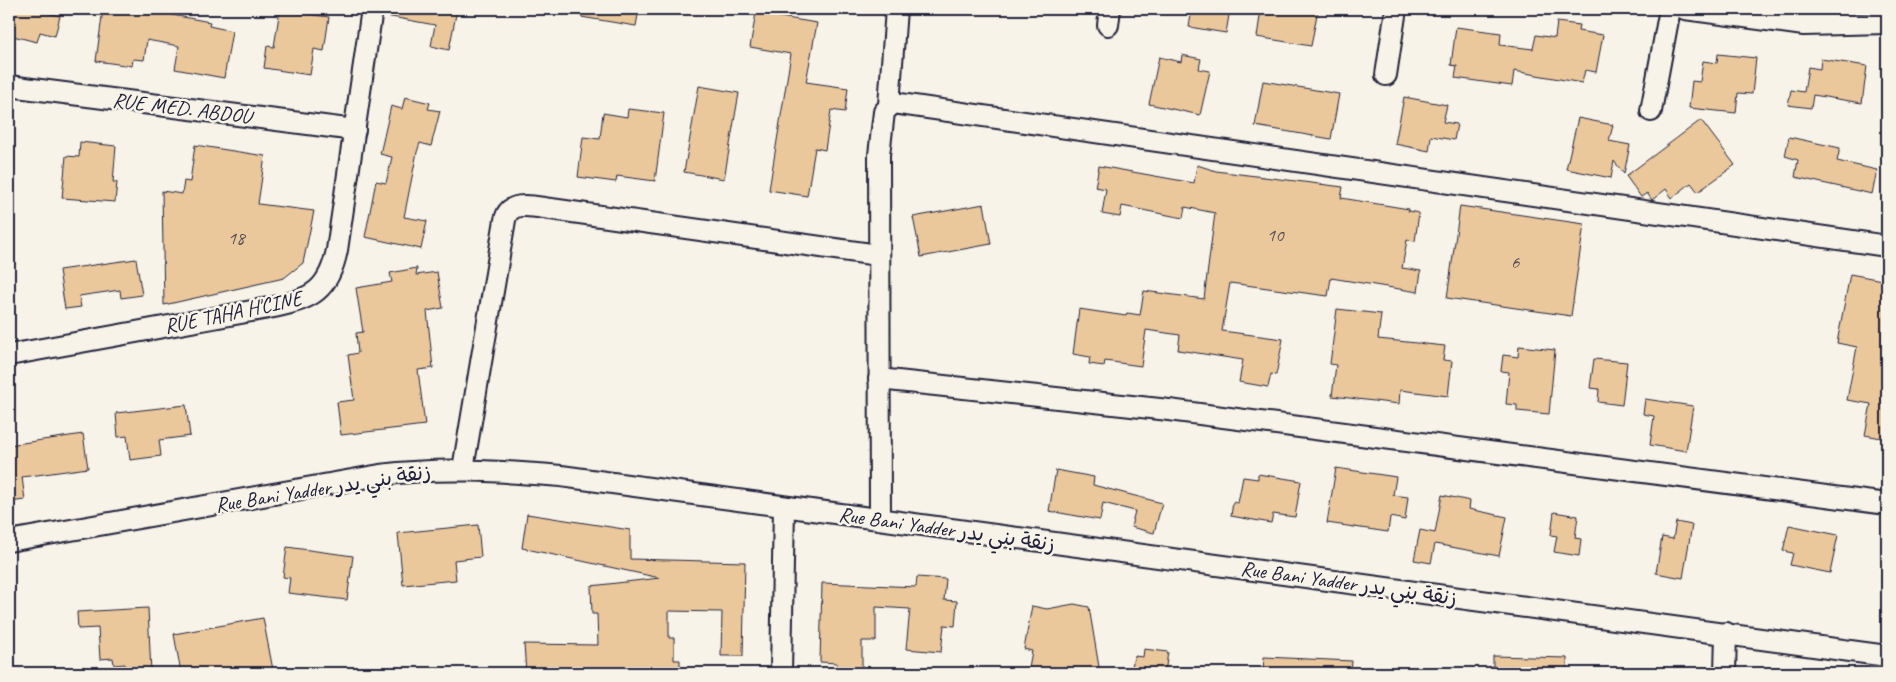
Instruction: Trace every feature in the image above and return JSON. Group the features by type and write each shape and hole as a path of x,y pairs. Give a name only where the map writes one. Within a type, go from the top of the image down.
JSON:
{"street":[{"name":"RUE TAHA H'CINE","path":"9,355 294,303 316,292 326,283 335,260 372,9"},
{"path":"880,519 878,255 880,137 884,112 889,105 896,9"},
{"path":"1386,75 1396,9"},
{"path":"1651,111 1670,9"},
{"path":"1685,9 1887,23"},
{"name":"RUE MED. ABDOU","path":"9,86 355,130"},
{"path":"889,105 907,104 1095,134 1887,246"},
{"path":"463,469 506,213 511,208 518,206 551,209 878,255"},
{"path":"879,379 1169,410 1887,504"},
{"name":"Rue Bani Yadder زنقة بني يدر","path":"9,541 380,475 412,471 463,469 561,476 1887,656"},
{"path":"781,673 784,507"},
{"path":"1725,673 1726,633"}],"building":[{"path":"9,9 30,9 60,16 55,36 40,32 37,42 9,35"},
{"path":"103,9 130,11 131,9 151,9 151,11 210,22 209,26 232,31 224,78 175,69 179,46 147,40 144,60 133,59 132,66 96,61"},
{"path":"280,9 301,9 300,13 329,17 324,51 314,49 310,75 264,68 267,46 274,47"},
{"path":"386,9 457,9 449,50 431,46 435,25 386,16"},
{"path":"582,9 639,9 636,26 581,17"},
{"path":"1192,9 1230,9 1226,33 1189,27"},
{"path":"1261,9 1318,9 1311,46 1257,37"},
{"path":"756,13 817,23 806,82 848,88 845,112 831,110 825,150 815,148 807,196 769,190 791,54 750,47"},
{"path":"1557,22 1579,25 1578,31 1603,35 1596,72 1585,70 1582,83 1514,71 1512,86 1455,78 1457,66 1451,65 1456,27 1501,33 1500,45 1533,49 1536,35 1555,38"},
{"path":"1718,54 1756,58 1752,94 1738,93 1736,113 1689,108 1692,81 1700,82 1703,61 1717,63"},
{"path":"1182,55 1201,59 1199,69 1210,71 1200,115 1149,104 1159,57 1181,62"},
{"path":"1821,59 1867,66 1862,103 1813,95 1811,108 1788,105 1791,90 1804,92 1808,67 1820,69"},
{"path":"1263,81 1339,94 1331,139 1255,126"},
{"path":"699,86 739,93 724,179 684,172"},
{"path":"405,97 430,103 428,109 440,111 431,146 420,143 404,217 427,221 421,249 365,237 376,181 386,183 392,157 380,154 391,106 402,109"},
{"path":"1404,97 1447,105 1443,122 1457,124 1454,140 1431,136 1429,151 1395,144"},
{"path":"628,109 664,113 655,181 617,176 616,182 578,177 583,137 600,139 603,113 627,117"},
{"path":"1578,118 1613,125 1609,141 1630,145 1624,174 1614,161 1611,178 1566,169"},
{"path":"1701,120 1735,165 1698,192 1691,183 1672,198 1666,189 1652,200 1647,193 1641,197 1626,176"},
{"path":"1789,137 1840,148 1837,161 1877,170 1872,194 1795,177 1798,160 1785,156"},
{"path":"80,142 116,146 113,182 117,182 115,202 62,198 66,156 79,157"},
{"path":"195,145 265,156 258,204 314,211 303,263 284,278 164,305 162,191 182,194 184,181 190,182"},
{"path":"1197,165 1216,171 1343,187 1341,198 1409,209 1408,211 1419,213 1415,241 1407,240 1402,268 1421,271 1418,292 1331,278 1328,296 1230,283 1222,331 1283,339 1276,375 1271,374 1268,387 1239,382 1243,360 1178,350 1180,335 1146,330 1141,366 1105,361 1104,366 1089,364 1090,357 1073,354 1079,309 1126,316 1127,313 1140,315 1144,291 1204,299 1215,213 1185,207 1183,218 1122,206 1120,217 1102,214 1106,189 1095,187 1099,166 1194,183"},
{"path":"984,204 991,244 921,257 913,217"},
{"path":"1460,206 1584,224 1571,316 1447,298"},
{"path":"136,259 142,295 121,298 120,290 79,296 81,307 65,309 59,270"},
{"path":"417,268 416,275 437,272 443,308 427,311 433,368 418,370 425,425 341,435 337,402 354,400 348,355 358,353 356,333 363,332 356,288 392,282 390,273"},
{"path":"1850,274 1887,281 1887,439 1865,435 1871,404 1847,400 1857,347 1837,343"},
{"path":"1337,309 1381,314 1378,339 1445,346 1443,360 1452,361 1448,396 1400,390 1399,404 1332,396 1336,365 1330,364"},
{"path":"1519,346 1555,350 1549,414 1517,411 1517,405 1506,404 1509,372 1501,371 1503,355 1518,357"},
{"path":"1594,359 1627,362 1622,405 1598,402 1599,389 1590,388"},
{"path":"1645,399 1693,406 1686,451 1650,445 1654,416 1643,414"},
{"path":"186,405 190,436 159,440 161,456 130,460 127,436 118,437 116,413"},
{"path":"83,434 88,468 22,477 25,500 9,502 9,445"},
{"path":"1336,468 1396,477 1393,495 1408,497 1405,520 1390,517 1388,532 1327,523"},
{"path":"1056,470 1094,477 1093,485 1162,503 1154,533 1131,527 1135,511 1103,503 1100,520 1049,511"},
{"path":"1258,474 1301,481 1295,517 1273,514 1271,523 1231,516 1233,502 1238,503 1243,477 1258,479"},
{"path":"1442,495 1470,501 1469,509 1507,517 1499,556 1435,544 1431,563 1414,560 1420,530 1435,533"},
{"path":"1554,512 1578,516 1575,538 1581,539 1579,556 1554,552 1557,536 1551,535"},
{"path":"527,514 630,530 630,559 745,562 743,656 721,656 722,612 669,611 669,638 674,638 674,660 680,660 680,673 645,673 645,670 603,668 603,673 526,673 524,644 598,645 597,614 592,614 591,586 660,578 522,548"},
{"path":"1676,522 1692,525 1683,578 1656,573 1662,537 1673,539"},
{"path":"478,525 481,557 454,560 456,580 403,585 398,533"},
{"path":"1789,525 1838,535 1830,573 1790,565 1793,553 1783,551"},
{"path":"287,547 353,556 347,600 288,593 290,578 283,577"},
{"path":"917,577 946,579 944,600 957,601 955,626 944,625 941,652 906,649 910,609 876,607 876,641 862,641 862,673 837,673 837,663 820,662 822,583 916,587"},
{"path":"1074,604 1089,607 1100,673 1028,673 1032,651 1024,649 1032,606 1047,609"},
{"path":"148,608 151,673 125,673 125,664 114,665 113,658 100,659 98,628 78,629 77,612"},
{"path":"263,618 273,670 252,673 201,673 200,669 181,673 174,634"},
{"path":"1144,649 1168,652 1165,673 1131,673 1134,656 1143,657"},
{"path":"1493,656 1567,658 1567,673 1493,673"},
{"path":"1264,657 1352,661 1351,673 1263,673"}]}
